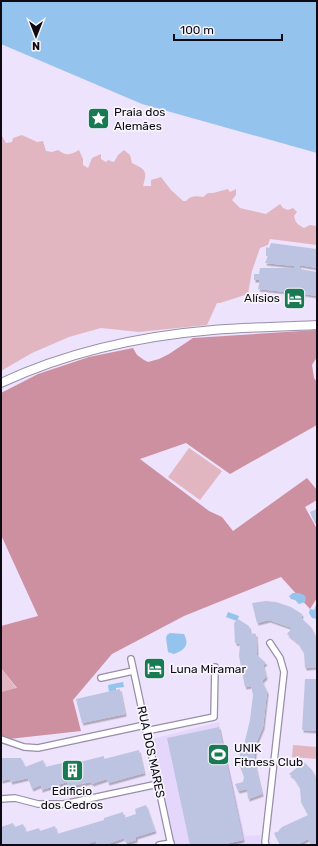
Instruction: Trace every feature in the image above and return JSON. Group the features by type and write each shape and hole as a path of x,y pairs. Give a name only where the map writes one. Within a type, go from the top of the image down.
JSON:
{"street":[{"path":"1,383 60,360 128,342 169,335 215,330 317,324"},
{"path":"266,845 284,672 280,658 270,643"},
{"name":"RUA DOS MARES","path":"131,659 171,844"},
{"path":"1,739 24,747 38,748 214,717 215,667"},
{"path":"101,678 133,671"},
{"path":"1,799 15,798 38,804 64,804 158,784"},
{"path":"159,845 171,844"}],"shaded area":[{"path":"22,135 37,142 43,141 46,151 52,152 58,150 68,154 79,150 83,159 83,165 88,168 92,158 101,154 101,159 106,162 108,160 114,162 118,155 124,150 130,155 132,163 145,172 143,186 151,186 151,180 161,177 171,190 183,201 186,201 194,196 203,197 208,193 228,189 230,192 236,189 236,195 232,200 240,208 266,214 280,204 283,208 288,210 293,208 297,212 294,216 295,220 300,226 304,228 310,225 317,226 317,245 270,239 268,245 260,248 252,271 248,294 217,303 207,325 139,332 101,328 69,337 32,353 1,371 1,136 6,143 12,142 13,138"},
{"path":"317,330 317,357 312,365 314,378 317,382 317,425 230,474 186,443 140,459 209,511 222,517 233,531 307,478 317,490 317,500 305,507 317,529 317,598 310,609 281,577 184,616 112,654 73,700 81,731 9,739 1,736 1,692 17,688 1,668 1,626 38,616 1,535 1,393 38,374 89,357 133,348 137,355 148,362 169,354 193,338"},
{"path":"189,448 222,471 200,500 168,477"},
{"path":"1,668 17,689 1,692"},
{"path":"219,722 245,836 260,835 262,845 175,845 152,739"},
{"path":"293,745 317,747 317,759 292,757"}],"water":[{"path":"1,1 317,1 317,153 142,104 1,44"},
{"path":"293,593 304,595 306,598 305,602 299,604 295,600 291,599 289,596"},
{"path":"317,602 317,619 312,618 309,613 310,609 314,610"},
{"path":"228,612 239,616 237,621 226,617"},
{"path":"170,633 184,634 186,638 185,647 181,651 174,654 168,652 166,638"},
{"path":"123,682 124,687 116,688 116,690 109,692 108,685"}],"building":[{"path":"271,243 317,249 317,268 299,265 300,269 317,272 317,296 304,294 303,299 291,297 287,292 258,289 260,280 254,280 254,274 259,274 260,268 294,268 294,266 265,263 268,256 266,256 266,247 269,248"},
{"path":"317,509 317,520 314,521 310,512"},
{"path":"266,601 276,602 291,607 302,614 301,618 311,627 317,639 317,667 305,668 304,653 298,643 287,634 292,628 269,620 257,623 252,603"},
{"path":"238,619 249,626 250,633 256,634 257,655 266,663 263,665 266,677 262,681 267,692 263,727 257,741 254,760 262,794 248,799 247,789 238,791 235,784 243,782 244,777 239,764 240,752 243,749 250,720 253,695 251,686 245,687 239,656 240,644 235,643 234,623"},
{"path":"305,679 317,679 317,731 302,730"},
{"path":"120,689 125,714 82,723 76,699"},
{"path":"219,727 243,840 221,845 190,845 167,738"},
{"name":"Edificio dos Cedros","path":"139,750 144,773 108,783 107,779 92,784 91,782 67,787 67,782 41,790 41,785 32,789 28,778 11,782 10,779 1,781 1,758 21,758 25,767 43,760 45,767 71,761 72,764 104,756 104,759"},
{"path":"304,762 312,770 317,780 317,844 311,845 308,839 297,845 280,845 274,833 279,831 282,827 308,815 301,802 300,788 293,777 289,774"},
{"path":"146,805 155,831 136,837 136,840 126,843 124,838 105,845 97,845 96,841 84,845 1,845 1,827 13,823 15,827 23,824 26,832 39,828 40,831 55,826 57,834 104,820 104,818 123,812 124,818 136,814 135,809"}],"place":[{"name":"Praia dos Alemães","path":"98,119"},
{"name":"Alísios","path":"295,298"},
{"name":"Luna Miramar","path":"155,669"},
{"name":"UNIK Fitness Club","path":"218,755"},
{"name":"Edificio dos Cedros","path":"72,770"}]}
